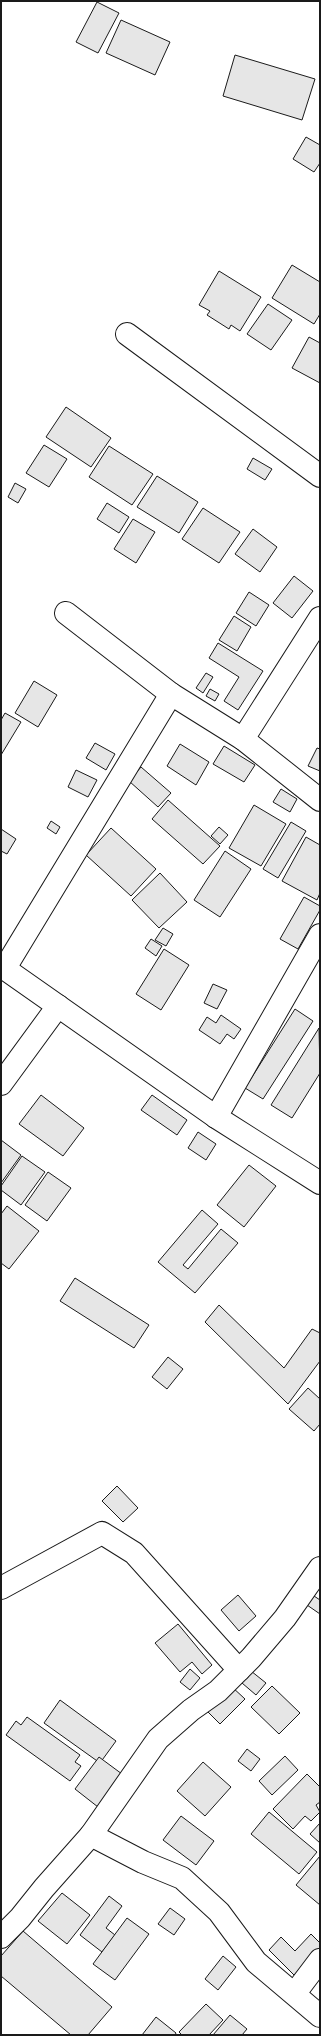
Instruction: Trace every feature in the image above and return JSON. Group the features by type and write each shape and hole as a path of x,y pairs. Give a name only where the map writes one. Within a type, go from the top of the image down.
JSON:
{"street":[{"path":"127,334 320,476"},
{"path":"66,614 171,694 244,739 320,800"},
{"path":"244,739 320,618"},
{"path":"171,694 3,967 216,1117 320,1183"},
{"path":"216,1117 320,935"},
{"path":"1,1084 58,1006"},
{"path":"1,1588 102,1533 134,1554 239,1670"},
{"path":"1,1937 20,1918 44,1888 91,1835 158,1740 191,1710 218,1691 239,1670 285,1618 320,1568"},
{"path":"91,1835 143,1862 182,1878 219,1912 256,1962 295,1993 320,2016"},
{"path":"295,1993 320,1960"}],"building":[{"path":"97,2 119,13 98,53 76,42"},
{"path":"121,20 170,42 155,75 106,53"},
{"path":"235,55 315,79 302,120 223,96"},
{"path":"306,137 320,145 320,163 314,172 293,159"},
{"path":"292,265 320,282 320,314 314,324 272,298"},
{"path":"219,271 261,297 240,331 231,325 229,329 207,315 210,311 199,305"},
{"path":"268,304 292,320 271,350 247,334"},
{"path":"309,337 320,343 320,383 292,368"},
{"path":"66,407 111,438 91,467 46,437"},
{"path":"44,445 67,459 49,487 26,473"},
{"path":"109,446 153,474 132,505 89,477"},
{"path":"253,458 272,469 265,480 247,469"},
{"path":"157,476 198,502 179,533 137,507"},
{"path":"15,483 26,489 18,503 8,497"},
{"path":"107,503 129,517 119,533 97,519"},
{"path":"203,508 240,532 219,563 182,539"},
{"path":"133,519 155,532 136,563 114,549"},
{"path":"253,529 277,547 260,572 235,554"},
{"path":"294,576 313,591 292,618 273,603"},
{"path":"249,592 269,605 256,626 236,613"},
{"path":"234,616 251,627 237,651 219,640"},
{"path":"218,643 263,671 238,710 224,701 239,677 209,658"},
{"path":"206,673 213,677 203,693 196,688"},
{"path":"34,681 57,695 38,727 15,713"},
{"path":"210,689 219,694 215,701 206,696"},
{"path":"5,713 21,722 1,755 1,720"},
{"path":"95,743 115,754 106,770 86,758"},
{"path":"180,744 209,762 196,785 167,766"},
{"path":"224,746 255,765 244,782 213,764"},
{"path":"317,748 320,749 320,771 308,766"},
{"path":"141,767 171,793 158,807 129,781"},
{"path":"76,770 97,780 88,797 68,787"},
{"path":"281,789 297,799 290,812 273,802"},
{"path":"168,800 220,846 203,864 152,819"},
{"path":"254,805 286,824 261,866 229,848"},
{"path":"51,821 60,827 56,834 47,828"},
{"path":"291,822 306,831 278,878 263,869"},
{"path":"219,827 228,835 220,844 211,836"},
{"path":"111,828 156,869 131,896 86,855"},
{"path":"1,829 16,839 7,854 1,851"},
{"path":"306,837 320,845 320,893 317,900 282,881"},
{"path":"225,851 251,869 220,917 194,900"},
{"path":"160,873 187,902 159,928 132,900"},
{"path":"304,897 320,906 320,910 298,949 280,939"},
{"path":"163,928 173,934 166,946 155,940"},
{"path":"151,939 162,946 156,956 145,948"},
{"path":"164,949 189,965 161,1010 136,994"},
{"path":"213,984 227,990 217,1009 204,1003"},
{"path":"295,1009 313,1021 263,1099 245,1088"},
{"path":"221,1015 241,1029 234,1039 227,1034 220,1044 199,1030 207,1017 216,1023"},
{"path":"319,1028 320,1073 292,1118 271,1105"},
{"path":"41,1095 84,1128 63,1156 19,1124"},
{"path":"152,1095 187,1120 177,1135 141,1110"},
{"path":"198,1132 216,1144 206,1160 188,1148"},
{"path":"1,1140 21,1155 1,1183"},
{"path":"22,1156 45,1172 21,1205 1,1190 1,1186"},
{"path":"249,1165 276,1186 244,1227 217,1205"},
{"path":"48,1172 71,1188 47,1221 25,1205"},
{"path":"7,1206 39,1231 9,1269 1,1263 1,1214"},
{"path":"202,1210 218,1224 183,1265 188,1269 221,1229 238,1243 195,1293 158,1262"},
{"path":"75,1278 149,1325 134,1348 60,1301"},
{"path":"219,1305 284,1368 312,1329 320,1333 320,1361 288,1404 205,1322"},
{"path":"168,1357 183,1369 167,1389 152,1377"},
{"path":"308,1388 320,1399 320,1424 314,1431 289,1409"},
{"path":"117,1486 138,1508 123,1522 102,1501"},
{"path":"238,1595 256,1616 239,1631 221,1610"},
{"path":"314,1596 320,1600 320,1614 307,1605"},
{"path":"178,1624 212,1665 202,1674 192,1662 180,1672 155,1643"},
{"path":"190,1669 200,1678 190,1690 180,1682"},
{"path":"251,1671 266,1683 256,1695 242,1683"},
{"path":"231,1686 245,1699 220,1724 207,1711"},
{"path":"272,1686 300,1713 279,1734 251,1707"},
{"path":"60,1700 116,1741 100,1763 44,1723"},
{"path":"27,1717 80,1755 75,1762 81,1766 70,1781 6,1735 16,1721 21,1725"},
{"path":"247,1749 260,1759 251,1771 238,1761"},
{"path":"285,1756 298,1770 272,1795 259,1781"},
{"path":"99,1757 122,1774 98,1807 75,1789"},
{"path":"203,1762 231,1787 205,1816 177,1791"},
{"path":"307,1774 320,1787 320,1802 316,1805 320,1812 311,1821 305,1816 293,1829 273,1809"},
{"path":"269,1812 317,1852 299,1874 251,1834"},
{"path":"181,1816 214,1841 196,1865 163,1840"},
{"path":"320,1823 320,1843 310,1834"},
{"path":"320,1856 320,1905 296,1885"},
{"path":"62,1893 90,1915 67,1944 38,1921"},
{"path":"109,1896 122,1906 106,1928 115,1935 102,1952 80,1935"},
{"path":"170,1908 185,1919 174,1935 158,1924"},
{"path":"127,1918 149,1934 115,1980 93,1964"},
{"path":"23,1931 112,2007 88,2035 71,2035 1,1976 1,1956"},
{"path":"311,1934 320,1943 320,1948 294,1975 269,1950 281,1937 295,1951"},
{"path":"223,1956 236,1967 218,1990 205,1979"},
{"path":"206,2004 223,2020 209,2035 182,2035 179,2032"},
{"path":"230,2015 247,2029 242,2035 213,2035"},
{"path":"156,2017 176,2033 175,2035 142,2035"}]}
